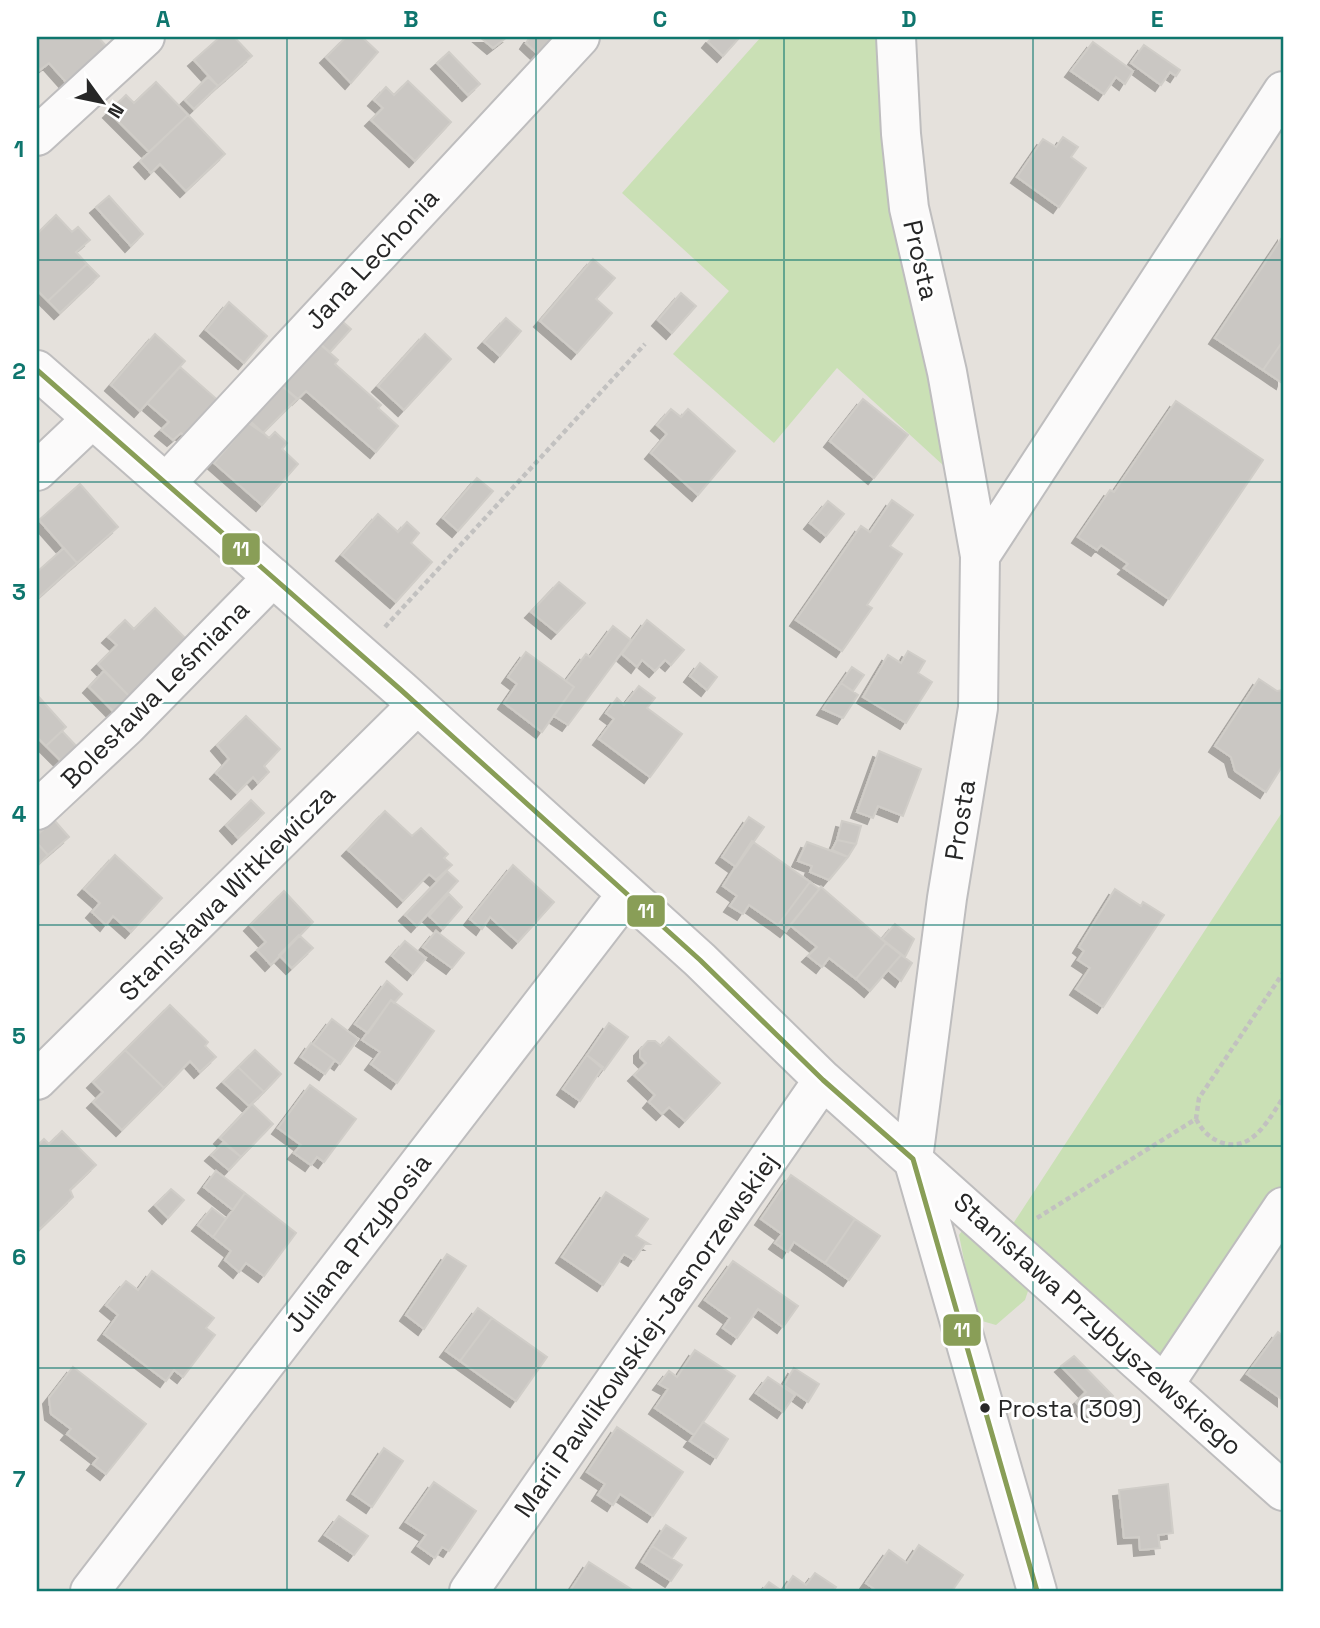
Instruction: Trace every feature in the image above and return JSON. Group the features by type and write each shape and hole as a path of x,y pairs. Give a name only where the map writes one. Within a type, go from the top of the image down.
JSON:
{"street":[{"path":"37,136 145,37"},
{"name":"Jana Lechonia","path":"166,482 580,37"},
{"name":"Prosta","path":"896,37 901,134 909,208 947,372 980,556 978,709 947,898 913,1159 1037,1591"},
{"path":"980,556 1283,91"},
{"name":"Bolesława Leśmiana","path":"37,370 361,654 700,960 836,1091"},
{"path":"37,471 92,419"},
{"name":"Bolesława Leśmiana","path":"37,810 127,726 273,577"},
{"name":"Stanisława Witkiewicza","path":"37,1080 417,705"},
{"name":"Juliana Przybosia","path":"90,1591 626,895"},
{"name":"Stanisława Przybyszewskiego","path":"836,1091 1283,1491"},
{"name":"Marii Pawlikowskiej-Jasnorzewskiej","path":"468,1591 836,1091"},
{"path":"1165,1383 1283,1207"}],"path":[{"path":"361,654 645,344"},
{"path":"1283,973 1199,1098 1196,1119 1202,1130 1214,1139 1230,1146 1248,1142 1262,1129 1283,1098"},
{"path":"1003,1239 1196,1119"}],"green space":[{"path":"761,37 896,37 968,488 837,368 774,443 673,354 729,291 622,193"},
{"path":"1283,811 1283,1207 1165,1383 1003,1239"},
{"path":"964,1228 1029,1288 1025,1300 996,1325 982,1321 975,1315 959,1235"}],"building":[{"path":"37,37 98,37 107,47 66,82 49,63 40,70 37,66"},
{"path":"220,37 234,37 252,56 218,86 194,60"},
{"path":"346,37 362,37 378,52 351,83 326,57"},
{"path":"480,37 507,37 493,48"},
{"path":"530,37 562,37 542,58 526,43"},
{"path":"712,37 740,37 723,56 708,42"},
{"path":"1093,42 1133,71 1125,84 1116,77 1104,94 1071,71"},
{"path":"1144,45 1180,70 1176,76 1170,72 1161,85 1131,63"},
{"path":"449,52 480,84 468,95 437,63"},
{"path":"208,77 218,86 194,109 185,100"},
{"path":"408,81 451,122 415,161 371,120 383,108 374,100 386,87 394,95"},
{"path":"156,82 188,115 149,152 109,112 126,95 134,103"},
{"path":"188,115 225,154 186,191 160,164 151,173 140,161"},
{"path":"1063,137 1078,147 1071,157 1086,168 1059,207 1017,177 1043,139 1056,147"},
{"path":"109,196 143,234 131,246 96,207"},
{"path":"56,215 72,232 78,227 90,240 76,252 87,264 48,301 37,290 37,234"},
{"path":"1283,236 1283,341 1263,370 1215,338"},
{"path":"593,259 615,278 596,299 612,313 577,353 540,321"},
{"path":"87,264 99,276 60,313 48,301"},
{"path":"681,293 696,306 672,333 658,320"},
{"path":"229,302 267,336 244,363 206,330"},
{"path":"334,314 351,329 330,352 313,338"},
{"path":"506,318 521,331 500,356 484,342"},
{"path":"155,334 185,361 140,411 111,385"},
{"path":"425,334 451,359 404,410 378,386"},
{"path":"313,338 338,360 335,364 381,405 378,408 398,426 376,452 306,391 298,399 274,379"},
{"path":"1283,341 1283,380 1282,383 1263,370"},
{"path":"180,367 221,403 189,440 181,433 173,440 161,430 169,422 147,403"},
{"path":"274,379 297,399 263,433 240,417"},
{"path":"863,399 908,435 874,478 830,441"},
{"path":"1176,401 1263,460 1169,599 1124,568 1128,564 1101,545 1097,550 1078,537 1110,490 1114,492"},
{"path":"671,409 681,417 688,409 735,451 698,495 651,453 667,434 657,425"},
{"path":"250,421 269,438 275,432 287,443 282,449 298,464 262,505 214,463"},
{"path":"477,478 493,491 458,531 443,518"},
{"path":"80,484 118,527 77,563 39,520"},
{"path":"892,500 913,515 890,546 902,554 867,605 872,608 842,651 796,620 861,526 870,532"},
{"path":"828,501 844,514 826,536 810,523"},
{"path":"378,514 398,532 407,522 419,533 411,543 432,562 396,602 342,555"},
{"path":"64,548 77,563 37,599 37,572"},
{"path":"559,582 585,603 557,633 531,612"},
{"path":"155,608 189,642 132,699 98,664 117,645 108,637 125,620 134,629"},
{"path":"647,620 684,650 671,665 665,660 655,671 642,660 637,667 622,654"},
{"path":"613,626 631,640 568,725 554,716 574,687 566,681 586,654 590,657"},
{"path":"908,651 925,661 918,673 932,682 906,723 863,697 888,655 901,663"},
{"path":"526,652 574,687 542,732 504,703 517,684 508,677"},
{"path":"700,663 717,677 707,690 690,676"},
{"path":"852,667 864,675 853,691 841,683"},
{"path":"104,671 132,699 116,714 89,687"},
{"path":"1259,679 1277,691 1283,690 1283,765 1266,792 1235,771 1231,757 1215,746"},
{"path":"841,683 858,695 843,718 823,709"},
{"path":"639,686 655,698 647,708 682,734 650,777 599,739 614,719 606,713 617,698 624,705"},
{"path":"37,695 66,727 46,746 37,737"},
{"path":"246,716 280,749 264,766 269,772 258,783 253,777 237,793 216,773 229,759 217,745"},
{"path":"62,731 80,750 64,764 46,746"},
{"path":"879,751 921,769 903,816 878,806 873,818 857,812"},
{"path":"251,800 264,813 238,838 226,825"},
{"path":"385,811 412,836 421,828 448,854 444,858 452,865 436,880 429,874 403,901 348,850"},
{"path":"749,817 764,827 736,867 722,857"},
{"path":"54,820 69,837 48,855 37,843 37,835"},
{"path":"842,821 861,826 856,844 837,840"},
{"path":"837,840 856,844 848,857 832,850"},
{"path":"752,841 810,882 778,925 749,905 743,914 730,906 737,896 723,886"},
{"path":"807,842 848,857 829,880 810,872 812,866 798,861"},
{"path":"37,843 48,855 37,866"},
{"path":"115,855 162,898 131,932 113,916 106,925 92,912 100,903 84,889"},
{"path":"513,865 554,902 518,942 490,917 482,929 470,919"},
{"path":"447,871 458,881 417,926 405,915"},
{"path":"810,882 819,889 786,931 778,925"},
{"path":"821,887 886,943 856,979 829,958 822,967 808,956 817,947 790,925"},
{"path":"1115,889 1141,906 1143,902 1164,915 1103,1007 1076,989 1090,968 1078,960 1084,951 1079,947"},
{"path":"284,891 313,922 271,965 257,950 266,942 250,925"},
{"path":"449,894 462,907 443,929 429,916"},
{"path":"895,924 914,939 905,957 882,939"},
{"path":"436,931 464,953 452,968 423,947"},
{"path":"299,935 313,948 292,968 279,955"},
{"path":"405,941 426,958 413,974 392,956"},
{"path":"886,943 901,955 870,991 856,979"},
{"path":"901,955 912,963 901,981 888,970"},
{"path":"387,981 402,994 394,1003 391,1000 368,1033 355,1024"},
{"path":"391,1000 434,1031 397,1083 371,1064 380,1052 362,1040"},
{"path":"170,1005 208,1042 205,1046 216,1057 200,1072 190,1061 164,1088 125,1050"},
{"path":"332,1019 358,1039 340,1064 313,1044"},
{"path":"609,1023 628,1037 604,1070 587,1055"},
{"path":"669,1037 720,1083 685,1121 669,1107 662,1114 649,1102 655,1095 634,1075 646,1063 640,1057 640,1050 648,1041 655,1041 661,1046"},
{"path":"311,1043 335,1060 325,1074 301,1057"},
{"path":"125,1050 164,1088 122,1130 93,1102 103,1092 93,1082"},
{"path":"255,1050 281,1074 264,1092 238,1067"},
{"path":"587,1055 603,1067 580,1101 563,1089"},
{"path":"238,1067 264,1092 249,1106 223,1082"},
{"path":"310,1085 356,1119 324,1162 317,1157 311,1165 294,1153 301,1145 278,1128"},
{"path":"252,1104 273,1124 241,1157 220,1138"},
{"path":"62,1131 96,1165 70,1190 73,1197 40,1229 37,1225 37,1146 44,1139 49,1144"},
{"path":"223,1143 241,1157 229,1170 211,1155"},
{"path":"216,1171 245,1193 233,1210 204,1187"},
{"path":"791,1175 855,1219 825,1263 794,1242 788,1252 775,1243 782,1234 761,1219"},
{"path":"171,1189 184,1200 168,1218 155,1205"},
{"path":"606,1192 648,1219 636,1236 649,1244 645,1244 634,1260 624,1254 603,1285 562,1257"},
{"path":"245,1193 296,1233 264,1276 246,1263 239,1272 225,1260 231,1251 213,1237"},
{"path":"212,1208 226,1219 213,1237 198,1225"},
{"path":"855,1219 880,1236 849,1280 825,1263"},
{"path":"447,1254 466,1266 424,1329 406,1315"},
{"path":"733,1261 798,1306 783,1327 758,1309 737,1338 723,1328 730,1318 705,1300"},
{"path":"152,1271 214,1318 206,1328 215,1335 183,1377 174,1370 166,1381 104,1334 118,1315 106,1305 126,1281 138,1290"},
{"path":"478,1308 492,1318 460,1361 446,1351"},
{"path":"492,1318 547,1357 516,1401 460,1361"},
{"path":"1278,1332 1283,1336 1283,1400 1247,1374"},
{"path":"695,1350 735,1376 694,1435 655,1408 668,1389 659,1384 669,1371 677,1377"},
{"path":"1074,1356 1113,1396 1089,1416 1076,1402 1086,1392 1061,1366"},
{"path":"73,1367 146,1424 106,1474 93,1464 98,1458 67,1434 71,1429 51,1414 49,1398"},
{"path":"794,1368 819,1384 808,1402 784,1385"},
{"path":"768,1377 795,1395 783,1412 756,1393"},
{"path":"703,1422 728,1439 716,1458 690,1441"},
{"path":"617,1427 683,1472 653,1516 620,1494 613,1505 598,1495 605,1484 587,1472"},
{"path":"384,1448 403,1461 372,1507 353,1494"},
{"path":"434,1482 476,1511 449,1551 442,1547 435,1558 418,1546 426,1535 406,1522"},
{"path":"1168,1484 1173,1533 1158,1535 1160,1548 1140,1550 1139,1537 1124,1538 1119,1490"},
{"path":"339,1516 368,1536 354,1555 325,1535"},
{"path":"666,1525 686,1538 672,1558 652,1546"},
{"path":"919,1545 963,1575 952,1591 877,1591 866,1583 889,1550 907,1563"},
{"path":"652,1546 682,1565 671,1581 642,1562"},
{"path":"589,1562 634,1591 570,1591"},
{"path":"815,1573 836,1587 833,1591 783,1591 793,1576 806,1585"},
{"path":"769,1582 782,1591 762,1591"}],"transit line":[{"name":"11","path":"37,370 401,690 700,960 823,1080 913,1159 1037,1591"}],"place":[{"name":"Prosta (309)","path":"985,1408"}]}
